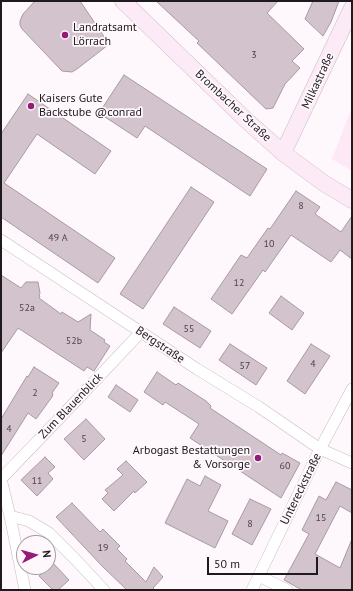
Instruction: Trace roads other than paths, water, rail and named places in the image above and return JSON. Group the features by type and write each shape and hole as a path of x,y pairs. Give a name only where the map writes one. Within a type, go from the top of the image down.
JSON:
{"main road":[{"name":"Brombacher Straße","path":"123,1 283,154 325,184 352,200"},
{"name":"Milkastraße","path":"283,154 352,8"}],"street":[{"name":"Bergstraße","path":"1,240 197,369 259,407 320,449 352,463"},
{"name":"Zum Blauenblick","path":"25,590 1,479 141,332"},
{"name":"Untereckstraße","path":"252,590 320,449 352,389"},
{"path":"10,516 29,521 48,533 104,590"},
{"path":"259,576 287,590"}],"place":[{"name":"Landratsamt Lörrach","path":"65,35"},
{"name":"Kaisers Gute Backstube @conrad","path":"31,106"},
{"name":"Arbogast Bestattungen & Vorsorge","path":"258,458"}]}
